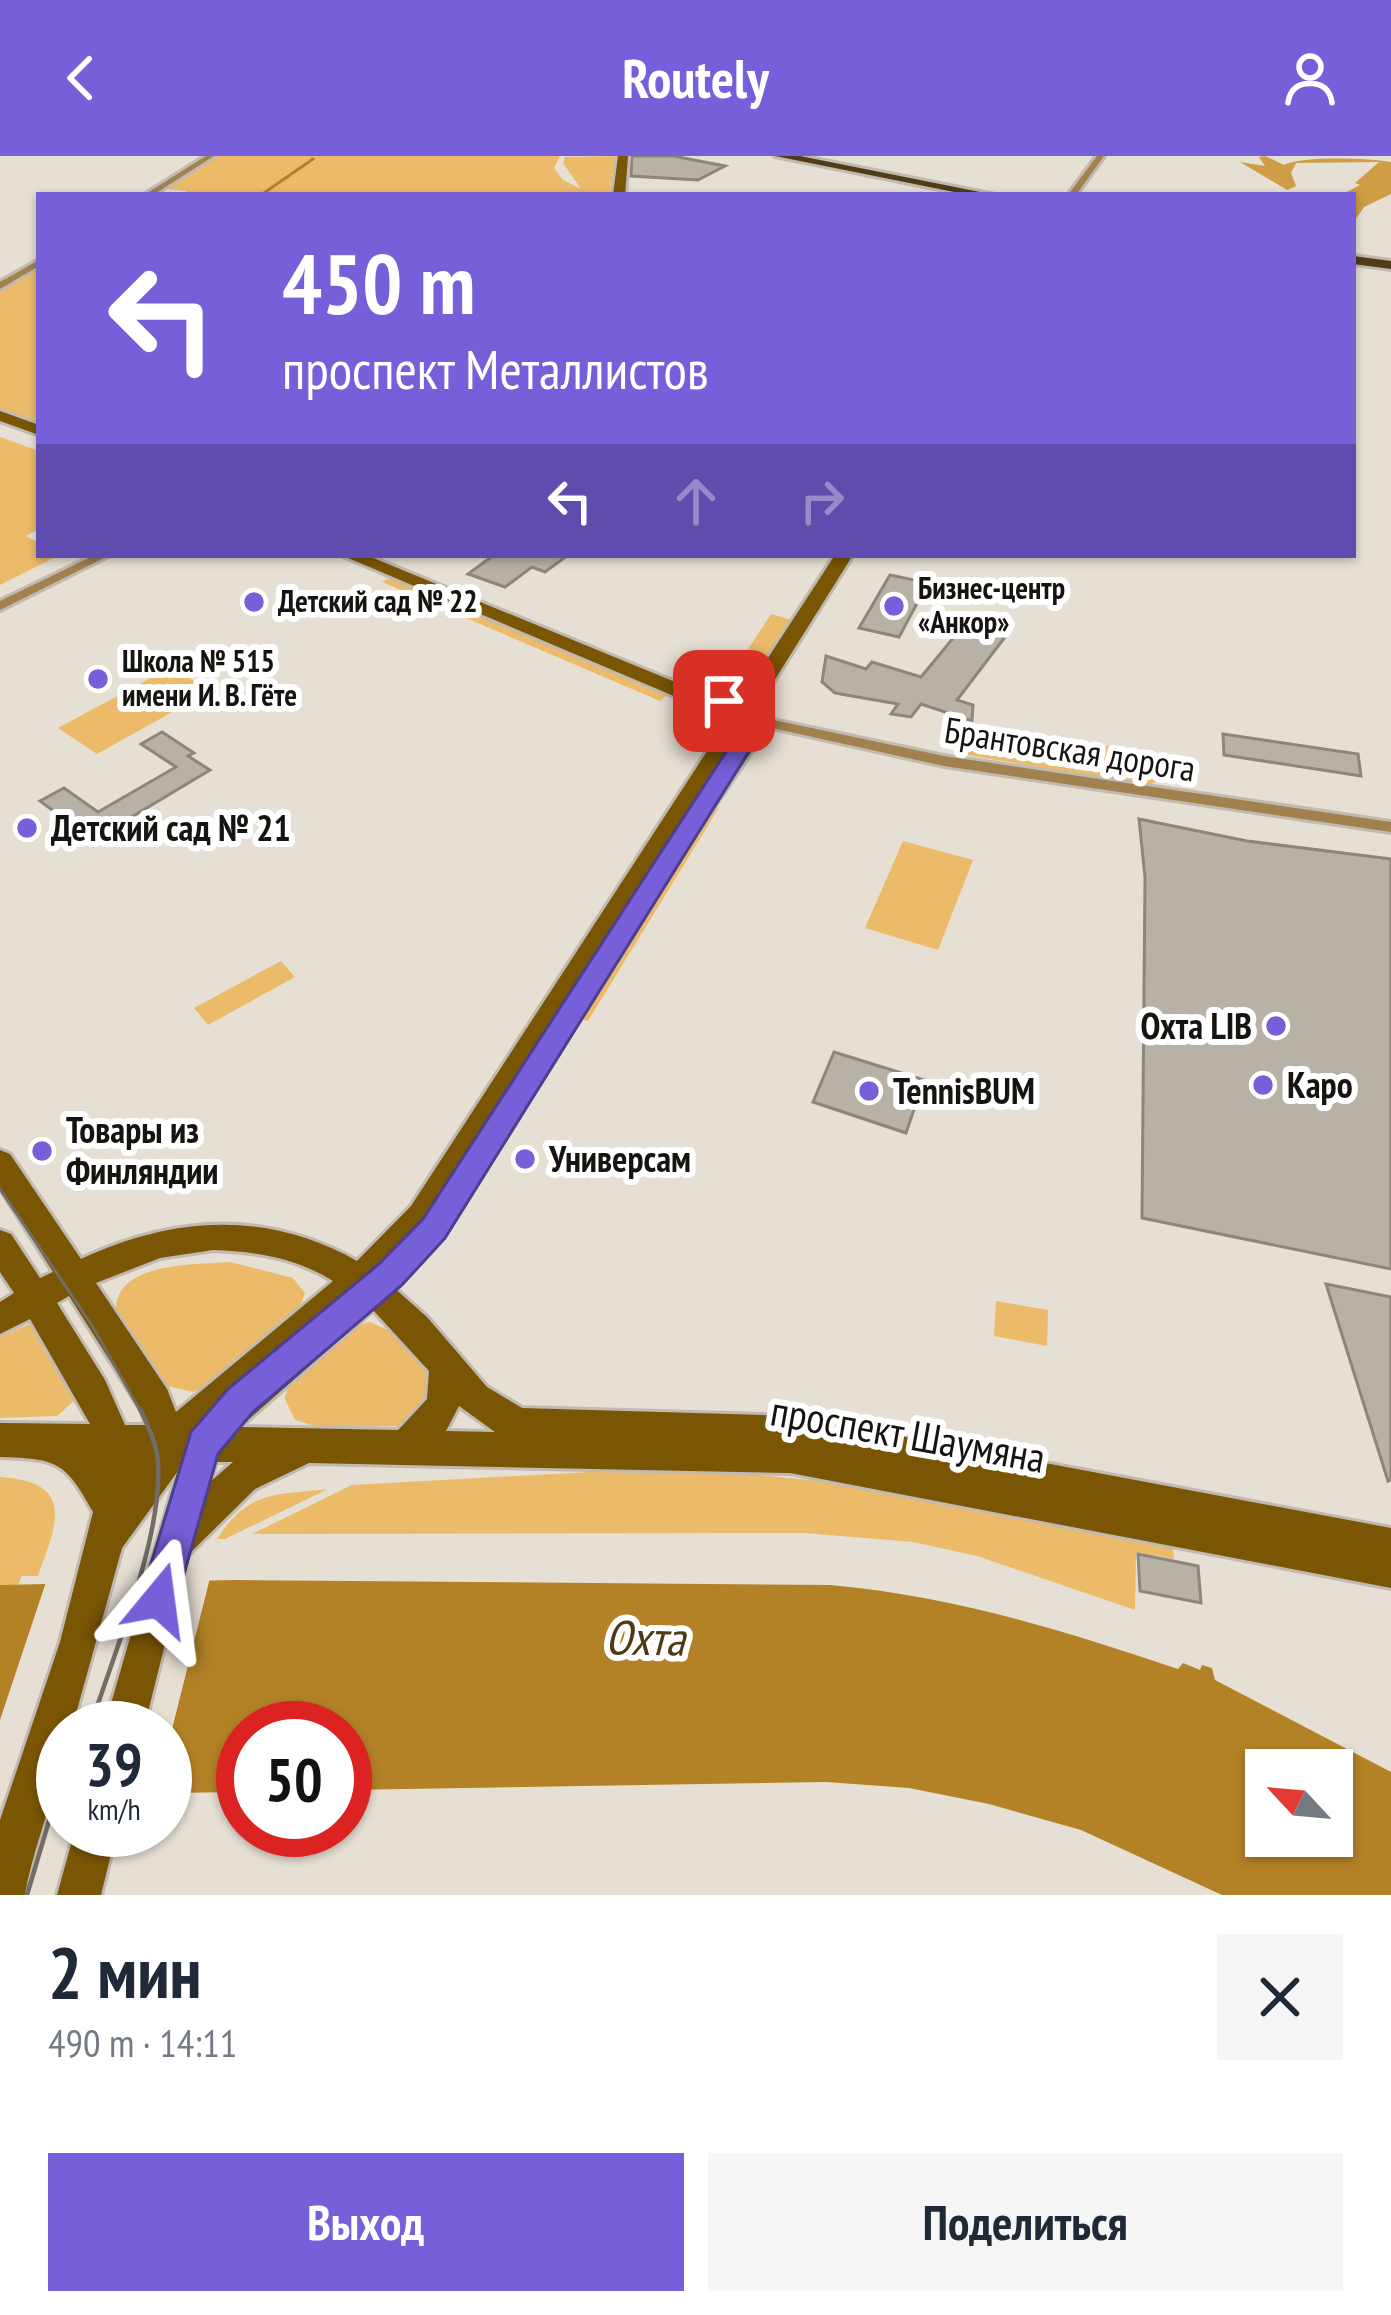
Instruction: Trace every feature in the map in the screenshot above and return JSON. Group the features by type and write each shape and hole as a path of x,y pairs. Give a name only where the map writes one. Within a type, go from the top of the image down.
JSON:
{"main road":[{"path":"781,156 973,192"},
{"path":"799,156 987,192"},
{"path":"1356,259 1391,264"}],"street":[{"path":"153,192 211,156"},
{"path":"619,192 623,156"},
{"path":"1074,192 1101,156"},
{"path":"0,286 36,264"},
{"path":"0,420 36,433"},
{"path":"0,606 98,558"},
{"path":"357,558 748,715"},
{"path":"378,558 748,715"},
{"path":"106,1536 188,1443 220,1392 368,1282 422,1216 748,715 842,558"},
{"path":"748,715 764,701 854,558"},
{"name":"Брантовская дорога","path":"748,715 944,761 1391,827"},
{"path":"0,1163 155,1401 188,1443 173,1550 131,1701"},
{"path":"0,1319 73,1274 140,1248 218,1234 286,1243 368,1282"},
{"path":"0,1244 98,1403 118,1466 106,1536 6,1861 3,1895"},
{"name":"проспект Шаумяна","path":"368,1282 488,1412 522,1425 795,1432 1391,1546"},
{"path":"404,1448 438,1418 446,1403 445,1362"},
{"name":"проспект Шаумяна","path":"0,1440 790,1455 1391,1569"},
{"path":"55,1441 89,1470 106,1536"},
{"path":"173,1550 242,1476 320,1446"},
{"path":"80,1895 89,1857"}],"shaded area":[{"path":"217,156 560,156 554,168 563,180 581,189 563,163 565,157 615,156 610,192 164,189"},
{"path":"1259,157 1284,165 1293,162 1320,159 1391,162 1391,194 1364,207 1356,219 1356,192 1347,192 1360,185 1355,183 1379,162 1296,163 1291,173 1296,186 1287,190 1240,162 1265,166"},
{"path":"36,269 36,423 0,409 0,291"},
{"path":"0,437 36,450 36,531 26,536 36,541 36,558 54,558 0,585"},
{"path":"390,578 667,695 660,701 382,582"},
{"path":"771,614 795,621 750,690 737,684 747,651"},
{"path":"171,667 210,691 97,754 58,728"},
{"path":"1054,738 1154,753 1158,781 1147,785 955,753 962,748 1051,762"},
{"path":"720,806 588,1021 578,1018 691,834"},
{"path":"903,841 973,860 938,950 865,928"},
{"path":"281,961 295,977 208,1025 194,1008"},
{"path":"230,1262 293,1278 305,1293 297,1315 207,1386 193,1392 167,1386 116,1315 118,1297 127,1284 158,1269"},
{"path":"996,1301 1048,1310 1047,1346 994,1336"},
{"path":"370,1322 393,1332 434,1377 437,1386 410,1426 318,1427 295,1420 285,1399 296,1375 332,1340"},
{"path":"27,1325 38,1326 76,1399 57,1416 0,1418 0,1337"},
{"path":"590,1472 749,1474 839,1483 1173,1549 1174,1559 1136,1552 1135,1610 977,1556 913,1542 804,1533 252,1534 352,1485"},
{"path":"0,1477 41,1487 55,1508 51,1539 38,1576 22,1576 18,1585 0,1585"},
{"path":"328,1489 225,1539 217,1539 252,1503"}],"water":[{"name":"Охта","path":"235,1580 830,1585 963,1606 1178,1669 1183,1663 1200,1670 1202,1665 1212,1668 1215,1680 1347,1749 1245,1749 1245,1857 1353,1857 1353,1752 1391,1772 1391,1895 1222,1895 1081,1830 909,1788 826,1782 372,1790 372,1701 216,1701 216,1792 192,1793 192,1701 36,1701 36,1756 0,1793 0,1585"}],"pier":[{"path":"211,1574 179,1701 36,1701 36,1799 0,1799 0,1720 47,1579"}],"building":[{"path":"632,156 673,156 725,166 698,180 631,176"},
{"path":"490,558 564,558 545,572 532,567 505,587 468,574"},
{"name":"Бизнес-центр «Анкор»","path":"890,575 928,583 899,637 859,628"},
{"path":"964,625 1005,637 957,700 973,705 972,721 921,704 911,717 891,714 898,704 835,693 822,682 826,656 866,669 872,662 921,677"},
{"path":"162,732 210,770 100,836 78,820 71,824 40,801 64,788 98,812 176,767 141,744"},
{"path":"1223,734 1358,754 1361,776 1224,755"},
{"path":"1139,819 1247,841 1391,859 1391,1269 1142,1218 1145,877"},
{"name":"TennisBUM","path":"834,1052 924,1080 906,1133 813,1102"},
{"path":"1326,1284 1391,1297 1388,1481"},
{"path":"1138,1554 1198,1566 1201,1603 1140,1591"}],"waterway":[{"path":"265,192 313,159"}],"tram line":[{"path":"0,1189 91,1324 141,1412"},
{"path":"99,1701 153,1525 157,1456 140,1409"},
{"path":"27,1895 38,1857"}],"place":[{"name":"Детский сад № 22","path":"254,602"},
{"name":"Бизнес-центр «Анкор»","path":"894,606"},
{"name":"Школа № 515 имени И. В. Гёте","path":"98,679"},
{"name":"Детский сад № 21","path":"27,828"},
{"name":"Охта LIB","path":"1276,1026"},
{"name":"Каро","path":"1263,1085"},
{"name":"TennisBUM","path":"869,1091"},
{"name":"Товары из Финляндии","path":"42,1151"},
{"name":"Универсам","path":"525,1159"}],"route":[{"path":"159,1600 203,1444 240,1401 390,1275 434,1228 684,832 748,741 757,721 747,708 724,701"}]}
